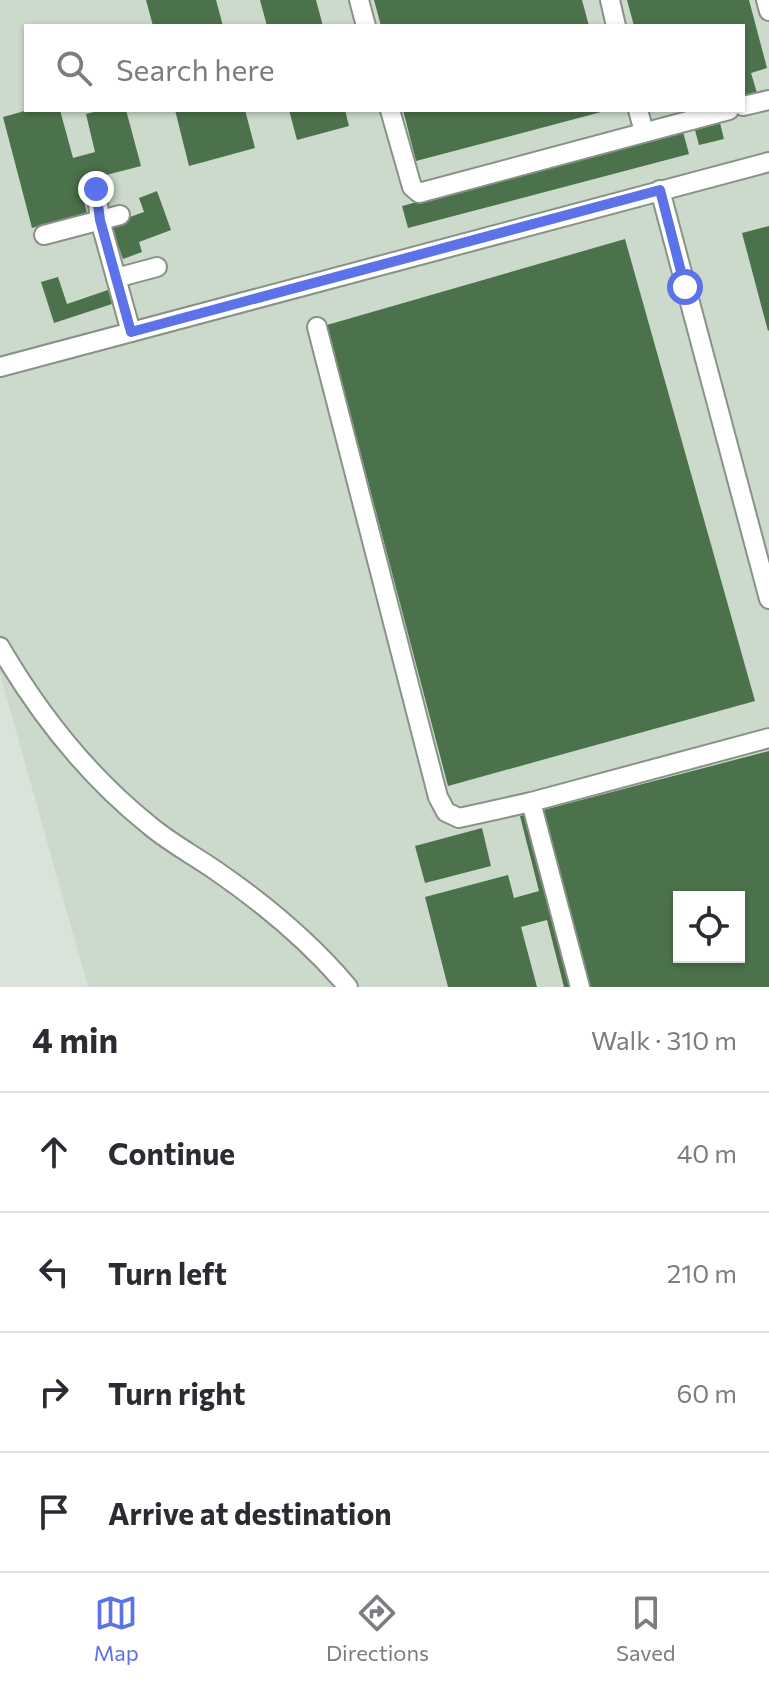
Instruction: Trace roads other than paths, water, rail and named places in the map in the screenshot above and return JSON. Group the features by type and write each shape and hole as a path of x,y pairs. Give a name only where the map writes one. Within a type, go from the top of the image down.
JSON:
{"street":[{"path":"359,0 365,24"},
{"path":"610,0 616,24"},
{"path":"766,0 769,11"},
{"path":"745,106 769,100"},
{"path":"391,112 412,187 419,193 721,112"},
{"path":"639,112 644,132"},
{"path":"0,367 769,162"},
{"path":"96,189 100,220 131,332"},
{"path":"660,190 769,599"},
{"path":"44,235 120,215"},
{"path":"116,278 157,267"},
{"path":"317,327 443,807 453,816 466,818 769,738"},
{"path":"0,647 38,709 91,771 149,826 270,910 348,987"},
{"path":"531,802 580,987"}]}
